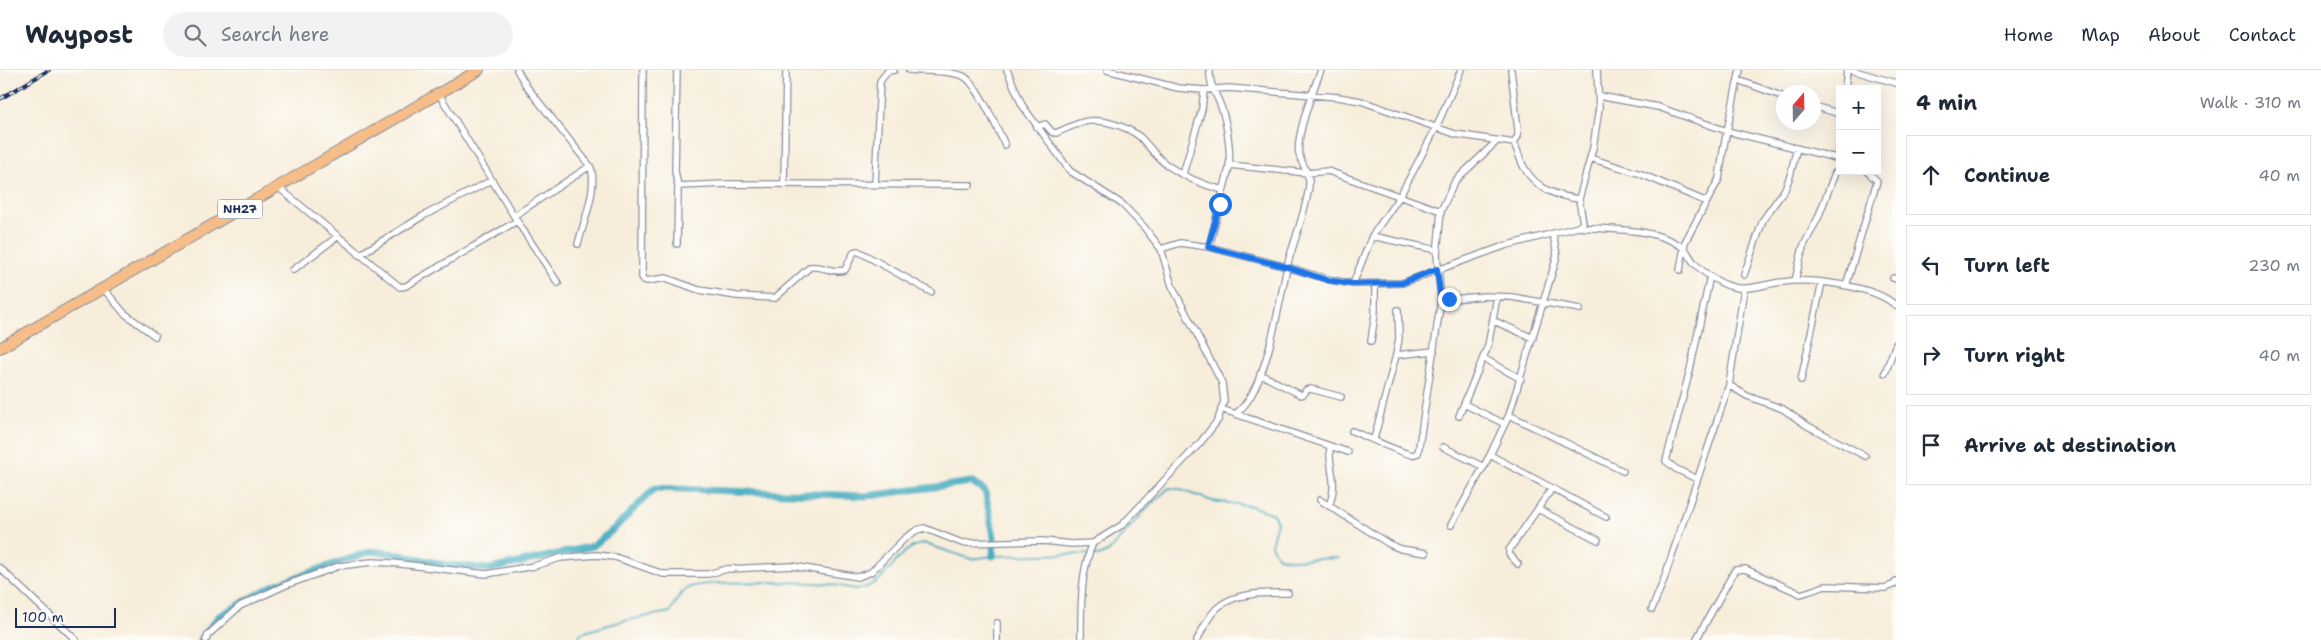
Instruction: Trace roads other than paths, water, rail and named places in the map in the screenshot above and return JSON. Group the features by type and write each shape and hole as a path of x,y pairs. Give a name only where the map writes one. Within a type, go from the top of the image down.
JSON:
{"highway":[{"name":"NH27","path":"0,348 479,70"}],"street":[{"path":"517,70 527,87 593,172 593,184 578,244"},
{"path":"643,70 644,280 647,282 666,278 699,290 774,298 810,267 816,266 834,271 845,270 854,252 858,251 931,292"},
{"path":"677,70 675,171 678,186 676,213 677,244"},
{"path":"784,184 786,70"},
{"path":"876,185 880,81 888,71 894,70"},
{"path":"910,70 954,74 967,78 978,94 1005,145"},
{"path":"206,640 208,635 240,606 286,585 340,566 372,562 392,563 486,574 534,566 560,558 596,555 615,558 664,574 708,574 727,569 792,566 858,577 871,572 905,538 924,528 962,543 986,544 1043,541 1072,544 1093,543 1122,525 1200,443 1218,420 1224,401 1222,383 1172,286 1161,249 1144,227 1122,204 1070,171 1022,105 1007,70"},
{"path":"1107,70 1178,88 1204,90 1212,88 1312,94 1361,102 1455,134 1496,142 1514,143"},
{"path":"1208,247 1224,190 1230,155 1220,105 1212,88 1210,70"},
{"path":"1235,414 1247,402 1260,374 1277,316 1287,267 1309,182 1299,152 1302,126 1321,70"},
{"path":"1353,284 1372,236 1400,196 1436,128 1460,70"},
{"path":"1511,70 1518,130 1518,136 1514,143"},
{"path":"1578,227 1582,223 1583,216 1579,199 1590,158 1599,108 1597,70"},
{"path":"1680,270 1685,242 1720,179 1727,131 1740,70"},
{"path":"1846,85 1849,70 1871,72 1896,83"},
{"path":"1738,80 1776,94"},
{"path":"1182,174 1202,109 1204,90"},
{"path":"439,94 515,218 558,283"},
{"path":"1598,96 1664,108 1727,131 1836,158"},
{"path":"1821,108 1836,113"},
{"path":"1037,127 1045,124 1054,133 1089,121 1105,122 1119,126 1140,137 1151,152 1182,174 1205,185 1224,190"},
{"path":"1352,431 1374,439 1389,448 1417,455 1441,300 1437,269 1437,250 1441,211 1455,181 1496,142"},
{"path":"1514,143 1524,168 1538,187 1566,197 1579,199"},
{"path":"1744,275 1763,220 1785,189 1797,148"},
{"path":"1590,158 1641,174 1707,202"},
{"path":"1229,165 1307,173 1328,171 1441,211"},
{"path":"278,187 400,287 406,286 515,218 590,166"},
{"path":"1795,281 1803,247 1818,218 1835,173"},
{"path":"1846,286 1877,181 1871,175"},
{"path":"359,255 423,216 492,180"},
{"path":"678,186 784,184 970,185"},
{"path":"1161,249 1180,243 1208,247 1287,267 1327,280 1353,284 1402,283 1504,246 1578,227 1654,234 1684,248 1695,264 1710,276 1736,288 1744,289 1795,281 1822,282 1846,286 1891,300 1896,306"},
{"path":"1451,525 1484,467 1509,415 1534,338 1557,255 1553,234"},
{"path":"1372,236 1437,250"},
{"path":"293,270 337,237"},
{"path":"1697,479 1676,469 1666,461 1690,370 1710,276"},
{"path":"1801,380 1822,282"},
{"path":"1370,341 1375,314 1375,284"},
{"path":"103,288 124,313 155,336"},
{"path":"1652,610 1729,385 1744,289"},
{"path":"1441,300 1497,297 1545,301 1580,309"},
{"path":"1459,416 1483,358 1494,321 1497,297"},
{"path":"1374,439 1396,355 1399,338 1398,310"},
{"path":"1494,321 1534,338"},
{"path":"1885,373 1896,344"},
{"path":"1396,355 1434,351"},
{"path":"1483,358 1521,379"},
{"path":"1260,374 1301,395 1306,390 1311,389 1341,397"},
{"path":"1729,385 1747,396 1783,409 1806,425 1865,456"},
{"path":"1464,404 1505,424"},
{"path":"1221,409 1348,452"},
{"path":"1509,415 1623,471"},
{"path":"1329,506 1334,491 1329,459 1330,446"},
{"path":"1443,446 1484,467"},
{"path":"1490,455 1551,490 1606,517"},
{"path":"1518,564 1509,554 1509,550 1551,490"},
{"path":"1320,500 1389,544 1401,549 1426,553"},
{"path":"1538,509 1598,540"},
{"path":"1081,640 1081,609 1087,562 1093,543"},
{"path":"0,568 76,640"},
{"path":"1696,640 1735,570 1745,569 1801,594 1825,586 1885,588 1896,584"},
{"path":"1197,640 1220,605 1231,600 1261,593 1288,593"},
{"path":"997,623 997,640"}],"waterway":[{"path":"200,640 219,616 274,585 371,551 442,564 490,569 593,546 615,528 655,488 866,496 972,482 985,491 994,537 993,556"},
{"path":"577,640 581,633 623,621 670,612 682,593 688,588 697,585 779,582 829,584 850,588 863,588 882,577 909,549 923,543 971,559 993,556 1083,554 1099,556 1109,551 1147,508 1169,488 1178,489 1212,501 1251,506 1273,514 1277,522 1271,545 1278,557 1294,560 1339,558"}],"railway":[{"path":"0,99 49,70"}]}
